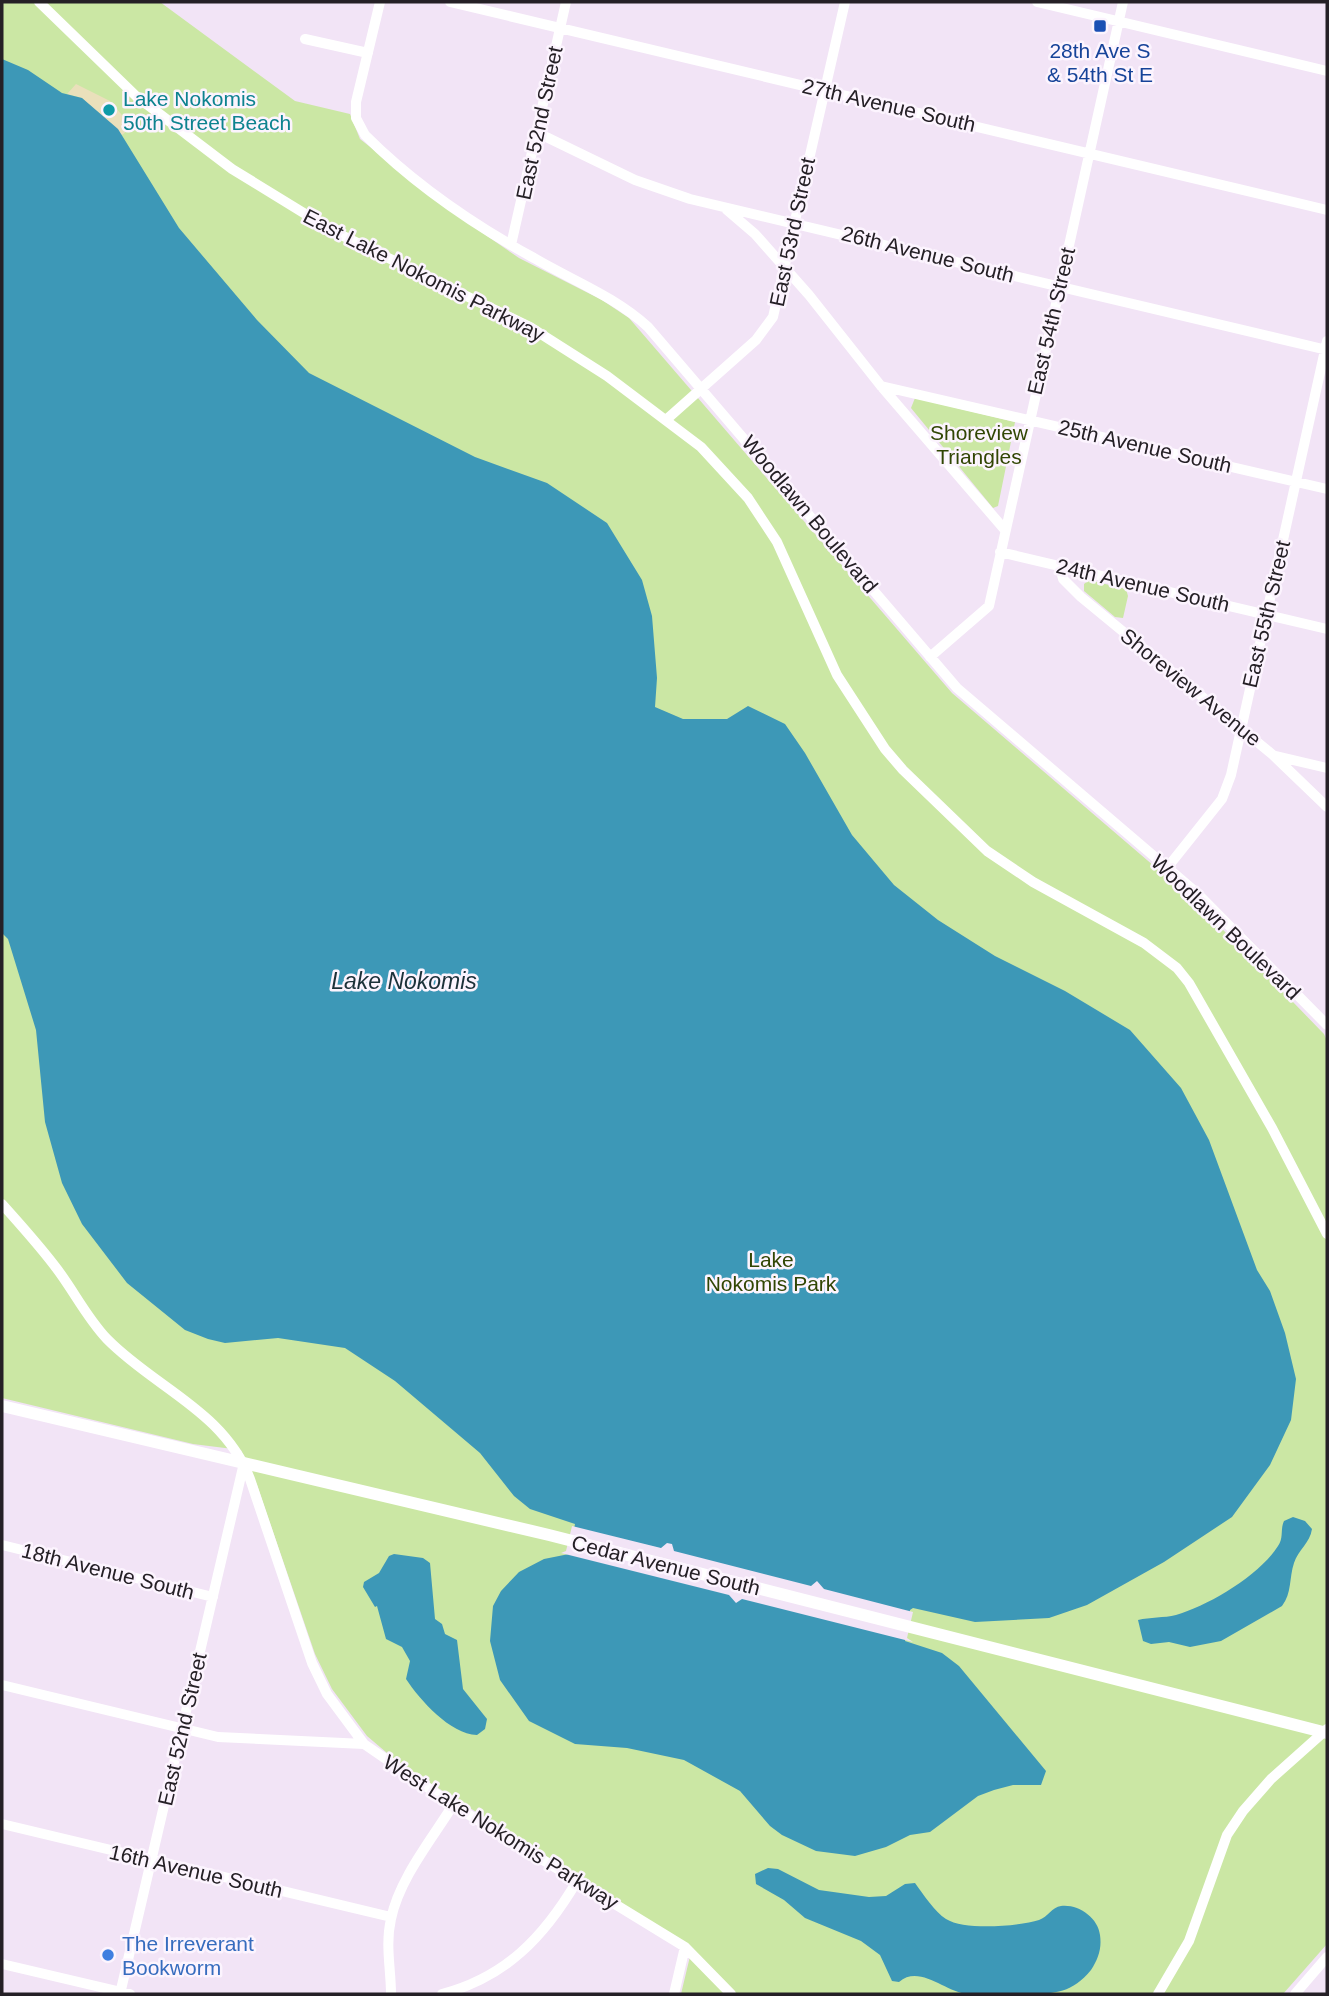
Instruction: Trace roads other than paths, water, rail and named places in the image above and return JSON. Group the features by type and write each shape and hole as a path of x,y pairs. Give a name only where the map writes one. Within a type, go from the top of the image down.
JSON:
{"main road":[{"name":"Cedar Avenue South","path":"2,1406 548,1535 1327,1732"}],"street":[{"name":"Woodlawn Boulevard","path":"380,2 356,102 356,118 362,130 457,209 510,245 629,310 656,335 957,688 1197,893 1327,1026"},
{"name":"27th Avenue South","path":"450,2 1327,210"},
{"name":"East 52nd Street","path":"510,245 538,133 566,2"},
{"name":"East 53rd Street","path":"667,419 770,324 845,2"},
{"path":"1037,2 1327,71"},
{"name":"East 54th Street","path":"930,656 989,606 1123,2"},
{"name":"East Lake Nokomis Parkway","path":"41,3 136,96 237,173 341,235 530,327 600,371 701,447 748,498 777,542 837,675 885,749 917,785 987,851 1033,882 1144,943 1171,963 1189,982 1326,1229"},
{"path":"305,39 368,53"},
{"name":"26th Avenue South","path":"538,133 644,184 712,204 1327,347"},
{"path":"712,204 743,221 1005,530"},
{"name":"East 55th Street","path":"1167,868 1223,799 1327,347"},
{"name":"25th Avenue South","path":"881,386 1327,489"},
{"name":"24th Avenue South","path":"1000,552 1327,629"},
{"name":"Shoreview Avenue","path":"1060,565 1063,579 1081,597 1273,755 1327,807"},
{"path":"1273,755 1327,768"},
{"name":"West Lake Nokomis Parkway","path":"2,1204 54,1264 106,1338 208,1418 230,1441 244,1463 312,1663 327,1694 364,1744 453,1805 685,1947 731,1994"},
{"name":"East 52nd Street","path":"123,1994 151,1860 244,1463"},
{"name":"18th Avenue South","path":"2,1545 213,1597"},
{"path":"2,1685 218,1737 364,1744"},
{"path":"1158,1994 1189,1941 1218,1856 1237,1819 1271,1779 1327,1732"},
{"path":"391,1994 388,1962 391,1917 407,1882 453,1805"},
{"name":"16th Avenue South","path":"2,1824 391,1917"},
{"path":"442,1994 473,1985 509,1965 539,1938 577,1881"},
{"path":"674,1994 685,1947"},
{"path":"1295,1994 1327,1957"},
{"path":"2,1964 123,1994"}],"water":[{"name":"Lake Nokomis","path":"2,59 28,70 62,93 82,98 118,129 179,228 257,320 309,373 475,457 547,483 607,523 642,580 652,616 657,678 655,707 683,719 727,719 748,706 785,724 805,753 852,835 894,885 938,920 995,956 1065,991 1130,1030 1181,1088 1209,1140 1257,1270 1270,1291 1285,1333 1296,1379 1291,1420 1270,1465 1232,1517 1164,1562 1087,1605 1049,1618 975,1622 913,1608 910,1610 905,1641 942,1653 959,1666 1046,1771 1041,1785 1013,1785 978,1796 930,1832 910,1835 886,1847 855,1856 816,1851 782,1835 770,1826 740,1791 684,1760 627,1748 575,1744 529,1721 500,1680 490,1641 493,1606 501,1591 519,1572 544,1559 569,1554 575,1524 530,1509 514,1496 480,1453 395,1381 345,1348 278,1338 225,1343 185,1330 127,1283 82,1224 62,1183 45,1122 36,1030 8,939 2,933"},
{"path":"1293,1517 1305,1521 1312,1529 1294,1563 1289,1591 1282,1606 1221,1641 1190,1647 1169,1642 1151,1644 1143,1641 1138,1620 1189,1611 1232,1588 1270,1557 1280,1543 1284,1521"},
{"path":"394,1554 423,1558 430,1563 435,1619 442,1624 445,1634 457,1640 463,1689 487,1719 485,1729 477,1735 456,1729 427,1706 406,1679 410,1661 402,1647 386,1639 377,1606 375,1607 363,1587 364,1582 379,1573 389,1556"},
{"path":"768,1868 778,1869 819,1890 869,1897 886,1896 905,1884 915,1883 942,1916 966,1925 1019,1924 1039,1920 1058,1907 1074,1907 1086,1913 1096,1923 1100,1935 1099,1954 1091,1970 1083,1978 1075,1985 1058,1992 974,1995 916,1976 899,1982 892,1981 880,1955 861,1941 805,1918 784,1900 756,1884 755,1874"}],"place":[{"name":"28th Ave S & 54th St E","path":"1100,26"},
{"name":"Lake Nokomis 50th Street Beach","path":"109,110"},
{"name":"The Irreverant Bookworm","path":"108,1955"}],"park label":[{"name":"Shoreview Triangles","path":"979,444"},
{"name":"Lake Nokomis Park","path":"771,1271"}]}
